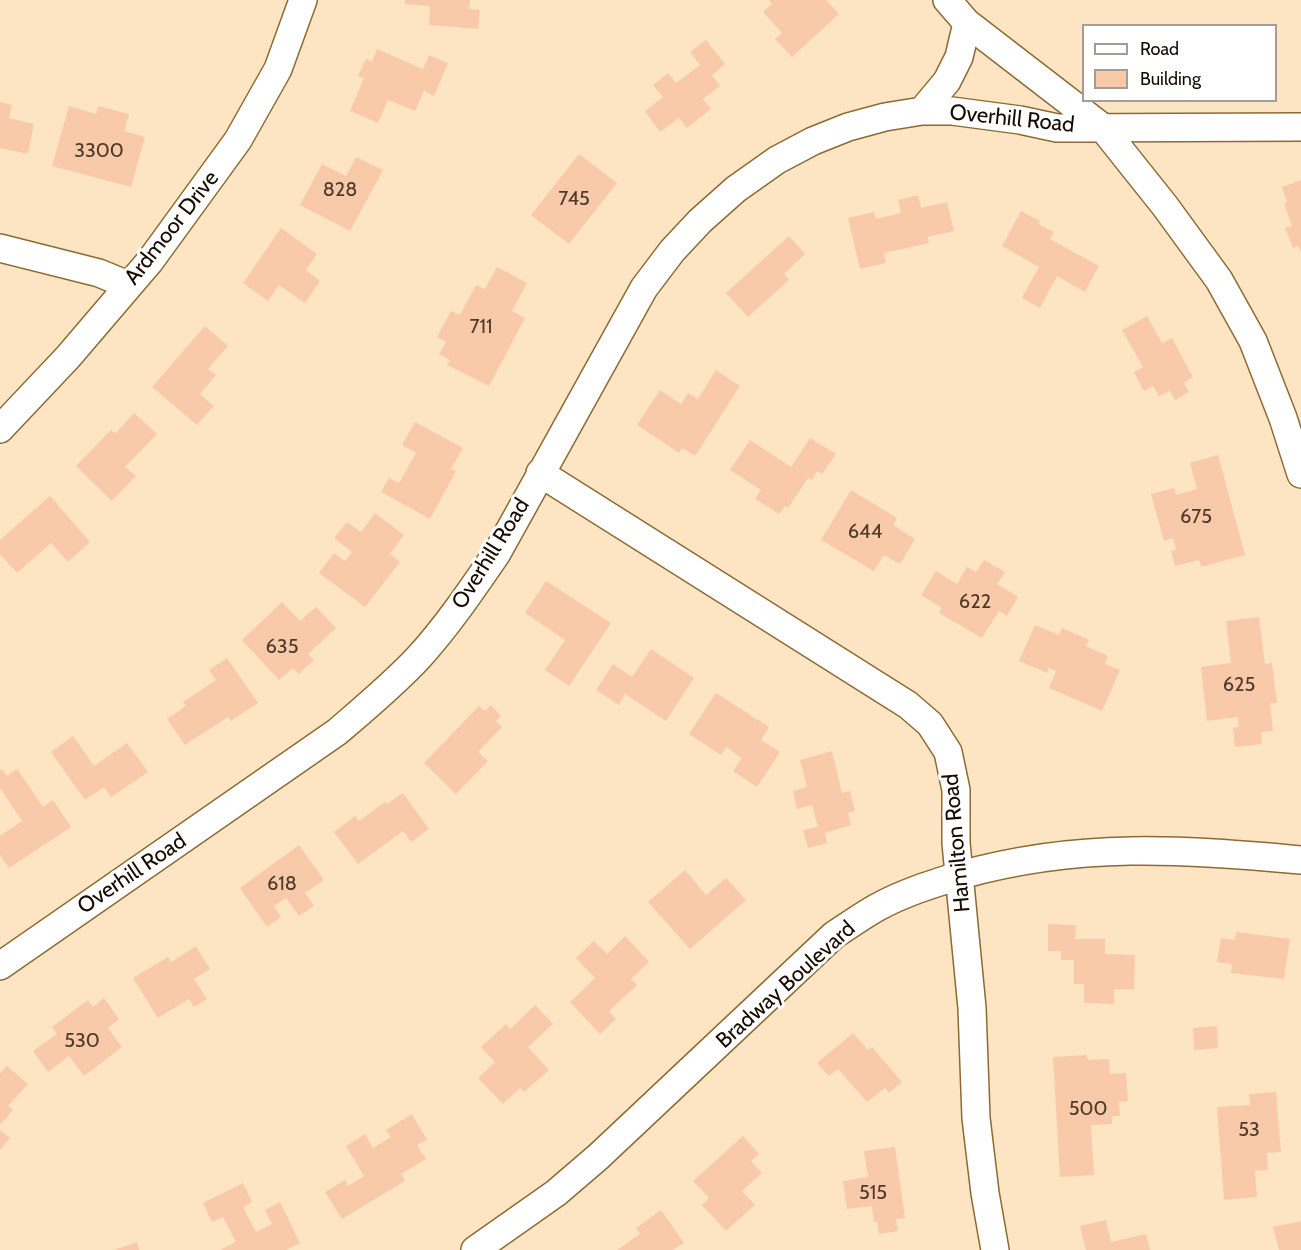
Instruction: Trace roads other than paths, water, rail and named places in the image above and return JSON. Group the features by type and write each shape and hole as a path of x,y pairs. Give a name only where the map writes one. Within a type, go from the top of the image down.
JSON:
{"street":[{"name":"Ardmoor Drive","path":"0,429 68,357 150,261 238,141 278,69 303,0"},
{"path":"947,0 967,23 1102,127 1166,206 1219,280 1253,341 1301,474"},
{"name":"Overhill Road","path":"922,111 947,81 958,57 967,23"},
{"name":"Overhill Road","path":"0,966 337,732 379,696 420,656 497,553 644,288 672,251 700,221 744,183 777,160 813,141 848,127 885,117 922,111 980,114 1057,128 1301,127"},
{"path":"0,248 99,273 128,285"},
{"name":"Hamilton Road","path":"540,473 908,705 930,723 948,752 956,790 958,876 972,1008 974,1080 980,1154 995,1250"},
{"name":"Bradway Boulevard","path":"476,1250 556,1193 598,1157 834,935 899,897 925,886 998,865 1085,852 1146,849 1301,860"}]}
